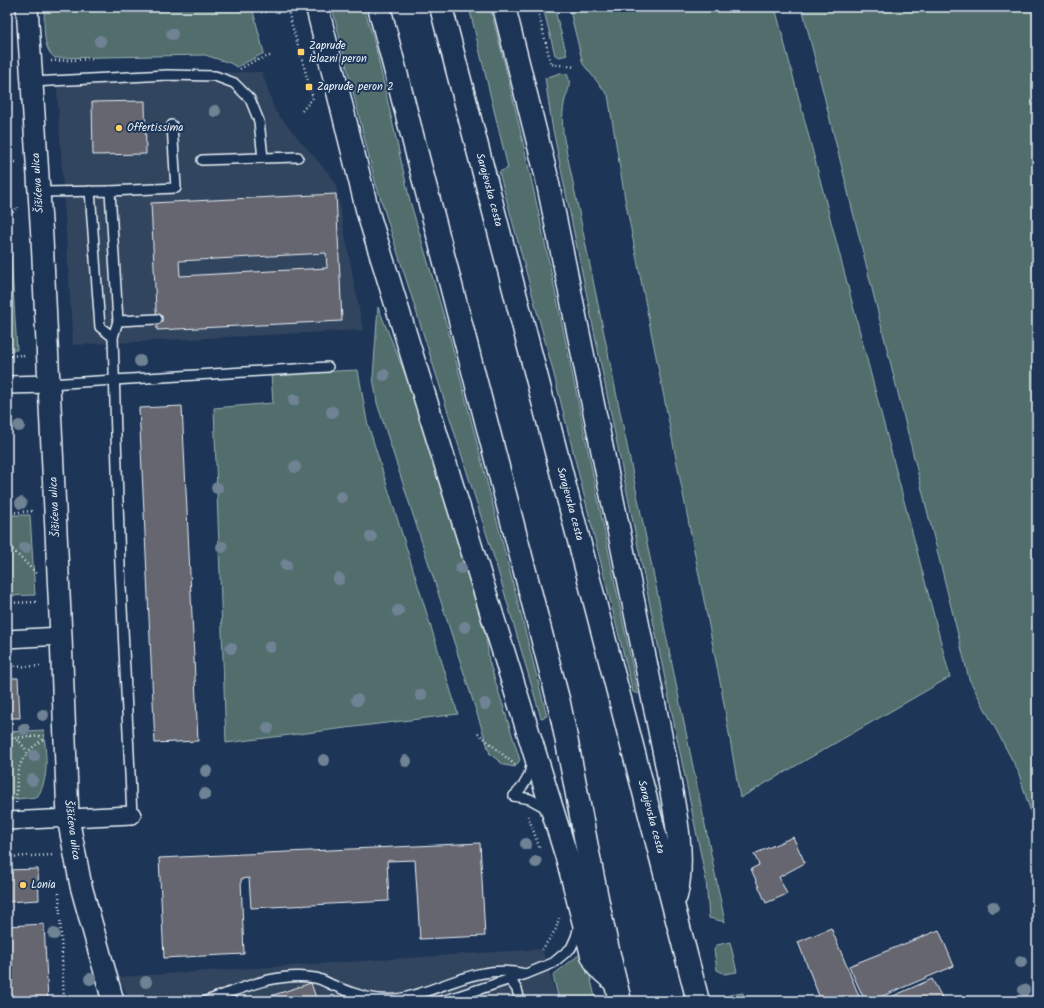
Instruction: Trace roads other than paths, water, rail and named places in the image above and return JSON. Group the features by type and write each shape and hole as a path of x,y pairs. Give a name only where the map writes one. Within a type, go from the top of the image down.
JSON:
{"main road":[{"path":"316,7 368,213 568,861 592,955 618,991"},
{"path":"379,7 559,703 576,786 593,883 618,991"},
{"name":"Sarajevska cesta","path":"441,7 698,1001"},
{"path":"504,7 546,174 667,767 678,833 680,865 674,905"}],"street":[{"name":"Šišićeva ulica","path":"27,7 39,192 49,384 52,637 68,818 81,886 113,1001"},
{"path":"7,386 49,384"},
{"path":"7,639 52,637"},
{"path":"11,814 68,818 132,815"}],"lane":[{"path":"32,82 167,75 215,76 234,83 250,98 259,121 263,158"},
{"path":"39,192 176,188 172,125"},
{"path":"202,160 298,157"},
{"path":"110,190 118,321 113,337 114,380 120,566 132,815"},
{"path":"90,191 100,327 113,337"},
{"path":"118,321 157,319"},
{"path":"49,384 328,367"},
{"path":"531,743 531,765 528,777 524,786 514,796 530,799 552,812"},
{"path":"443,1001 509,980 553,963 571,948 576,937 581,915"},
{"path":"206,1001 276,979 296,976 316,978 365,997 384,999 402,998 487,971 509,970 526,974"},
{"path":"509,980 516,986 518,1001"}],"place":[{"name":"Zapruđe izlazni peron","path":"301,52"},
{"name":"Zapruđe peron 2","path":"309,87"},
{"name":"Offertissima","path":"119,128"},
{"name":"Lonia","path":"23,885"}]}
